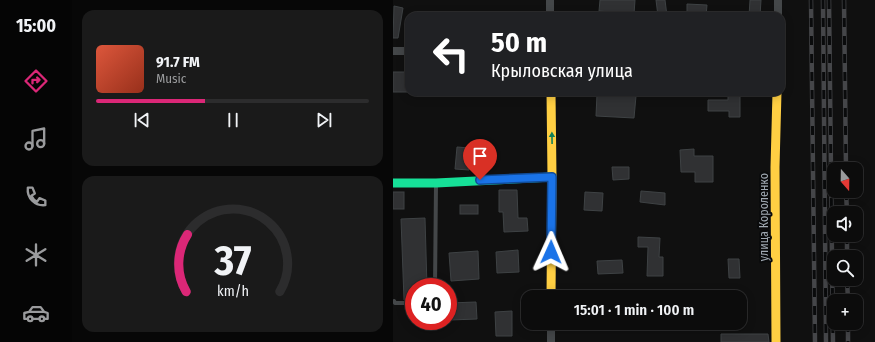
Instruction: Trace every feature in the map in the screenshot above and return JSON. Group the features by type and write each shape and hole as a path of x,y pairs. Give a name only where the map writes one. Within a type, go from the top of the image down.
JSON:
{"street":[{"path":"550,0 550,12"},
{"path":"778,0 778,12"},
{"path":"393,51 405,51"},
{"path":"551,96 551,290"},
{"name":"улица Короленко","path":"776,342 775,167 777,96"},
{"path":"393,183 414,187 436,183 552,177"},
{"path":"551,330 551,342"}],"lane":[{"path":"435,278 436,183"},
{"path":"394,301 395,304 405,303"}],"building":[{"path":"600,0 635,0 634,12 599,11"},
{"path":"656,0 665,0 666,12 658,12"},
{"path":"750,0 761,0 760,12 749,12"},
{"path":"687,4 707,5 706,12 687,12"},
{"path":"394,6 403,8 398,38 393,38"},
{"path":"393,72 405,72 405,92 393,92"},
{"path":"597,96 636,96 634,118 596,116"},
{"path":"728,96 740,96 740,117 729,117 729,111 708,111 708,100 728,100"},
{"path":"457,147 470,148 469,170 455,169"},
{"path":"694,149 694,156 713,156 713,182 695,182 695,172 681,172 680,150"},
{"path":"612,167 629,167 629,179 613,180"},
{"path":"499,190 517,190 518,218 527,218 528,231 504,232 503,212 499,212"},
{"path":"641,191 665,193 665,205 640,202"},
{"path":"393,192 404,192 404,209 393,209"},
{"path":"585,192 603,193 602,211 584,210"},
{"path":"460,205 478,205 478,214 460,214"},
{"path":"425,218 427,278 405,278 405,300 404,300 401,219"},
{"path":"638,237 660,238 659,257 663,257 663,276 647,276 648,247 638,247"},
{"path":"518,250 519,272 497,273 496,252"},
{"path":"478,251 479,279 457,281 457,278 451,278 449,253"},
{"path":"728,259 739,259 740,278 729,278"},
{"path":"622,260 623,273 598,274 597,261"},
{"path":"476,302 477,319 457,320 457,303"},
{"path":"512,311 512,336 496,336 495,312"},
{"path":"721,334 768,334 769,342 721,342"}],"railway":[{"path":"811,0 815,342"},
{"path":"823,0 826,342"},
{"path":"829,0 833,342"},
{"path":"844,0 846,162"},
{"path":"846,198 847,206"},
{"path":"847,242 847,250"},
{"path":"847,286 848,294"},
{"path":"848,330 848,342"}],"traffic: fast":[{"path":"393,183 436,183 552,177"}],"traffic: slow":[{"path":"551,96 551,290"},
{"path":"776,342 775,167 777,96"}],"route":[{"path":"480,180 552,177 551,252"}]}
